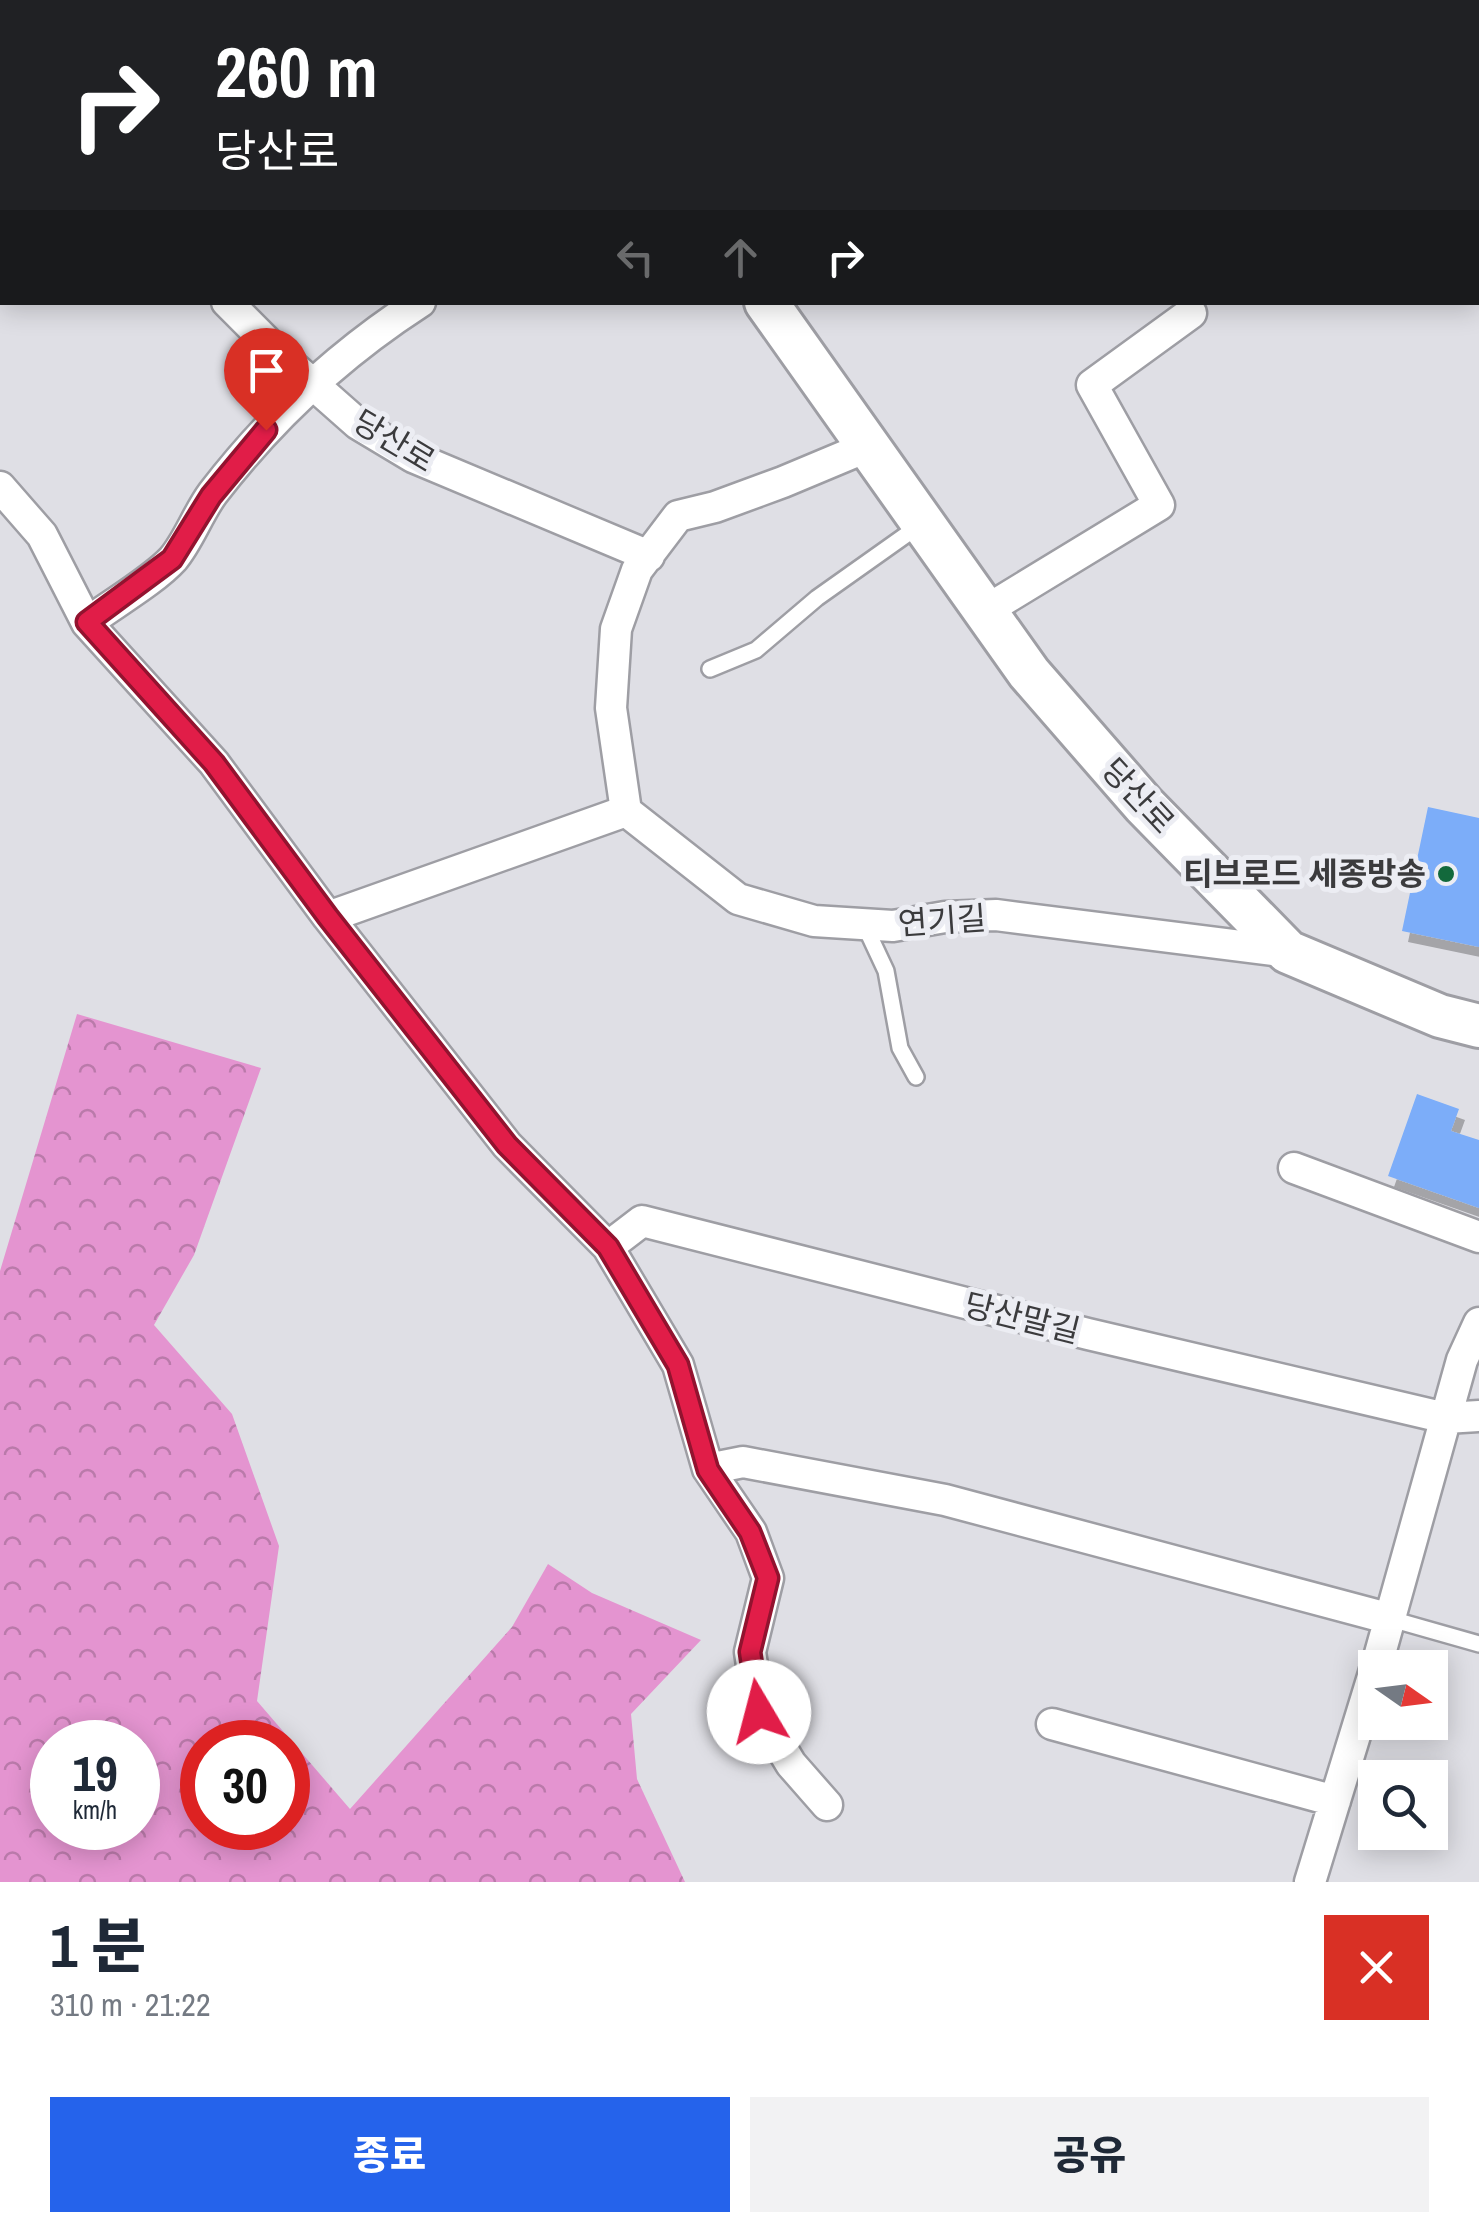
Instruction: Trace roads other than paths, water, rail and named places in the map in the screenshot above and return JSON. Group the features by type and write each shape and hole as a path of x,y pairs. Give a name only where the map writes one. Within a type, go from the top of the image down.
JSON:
{"street":[{"name":"당산로","path":"231,305 358,424 413,457 648,556"},
{"name":"당산로","path":"87,622 172,559 211,496 266,430 313,384 416,305"},
{"name":"당산로","path":"768,305 1029,673 1144,805 1288,952 1424,1010 1479,1026"},
{"path":"985,610 1159,505 1092,384 1191,312"},
{"path":"328,917 626,811 610,708 616,629 638,570 678,516 716,507 869,446"},
{"path":"0,486 42,534 87,622 214,763 328,917 507,1145 608,1247 678,1365 708,1470 750,1532 768,1578 750,1652 759,1712 791,1764 827,1805"},
{"name":"연기길","path":"626,811 738,898 814,921 894,926 996,915 1288,952"},
{"path":"1294,1168 1479,1237"},
{"name":"당산말길","path":"608,1247 642,1221 1088,1334 1446,1418 1479,1416"},
{"path":"1381,1650 1462,1360 1479,1323"},
{"path":"708,1470 742,1462 945,1500 1391,1619"},
{"path":"1310,1882 1358,1723"},
{"path":"1052,1724 1334,1800"}],"lane":[{"path":"710,669 756,650 817,598 924,523"},
{"path":"864,924 886,971 900,1048 916,1078"},
{"path":"1391,1619 1479,1644"}],"place":[{"name":"티브로드 세종방송","path":"1446,874"}]}
